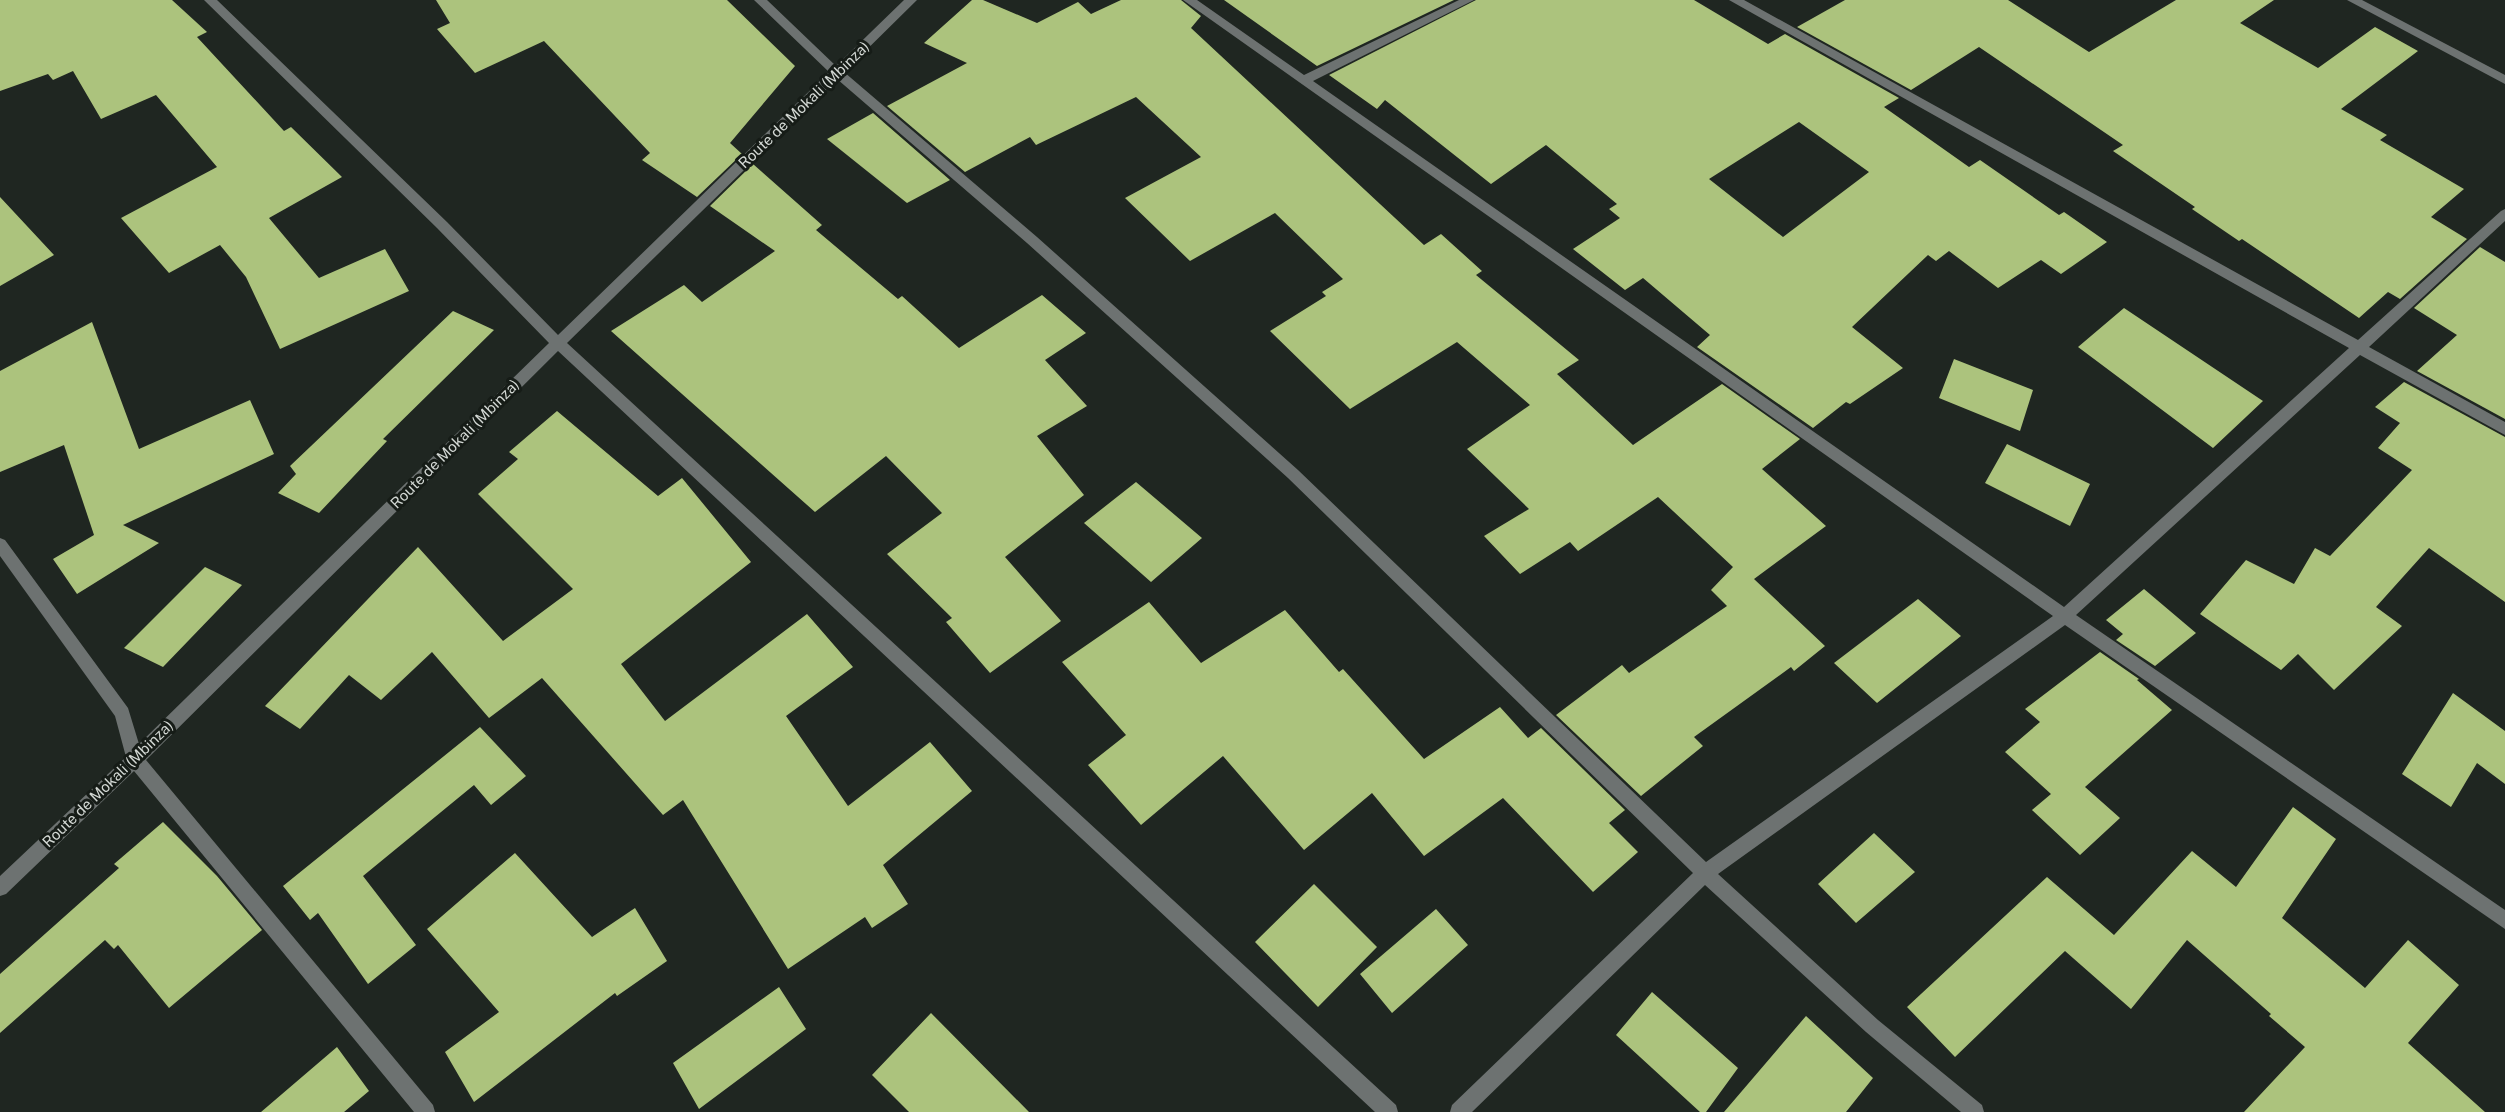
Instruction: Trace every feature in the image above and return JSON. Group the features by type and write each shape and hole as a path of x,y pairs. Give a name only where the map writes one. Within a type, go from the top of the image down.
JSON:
{"street":[{"path":"210,0 442,225 558,343 1389,1112"},
{"path":"760,0 837,73 1032,240 1293,474 1705,873 1872,1026 1975,1112"},
{"name":"Route de Mokali (Mbinza)","path":"0,888 135,759 911,0"},
{"path":"1189,0 2065,616 2505,920"},
{"path":"1305,80 1468,0"},
{"path":"1735,0 2505,429"},
{"path":"2353,0 2505,80"},
{"path":"1459,1112 1705,873 2065,616 2505,214"},
{"path":"0,544 122,713 135,759 426,1112"}],"building":[{"path":"0,0 172,0 207,32 197,37 284,131 291,127 342,177 269,218 319,278 385,249 409,291 280,349 246,277 220,245 169,273 121,218 217,167 156,95 101,119 73,71 53,80 48,74 0,91"},
{"path":"436,0 727,0 795,66 730,143 742,154 697,197 642,160 650,153 544,41 475,73 437,29 450,23"},
{"path":"972,0 983,0 1037,23 1078,2 1091,14 1121,0 1181,0 1201,16 1191,28 1424,245 1441,234 1482,271 1476,275 1579,360 1557,374 1633,445 1722,384 1800,439 1762,469 1826,526 1754,579 1825,646 1794,671 1791,667 1694,737 1703,746 1641,796 1556,715 1622,665 1629,673 1727,606 1711,590 1733,567 1658,497 1578,551 1570,542 1520,574 1484,536 1529,509 1467,449 1530,405 1457,342 1350,409 1270,331 1326,296 1322,292 1343,279 1275,213 1190,261 1125,198 1201,157 1136,97 1036,145 1030,137 965,172 887,106 967,63 924,43"},
{"path":"1224,0 1454,0 1317,66"},
{"path":"1476,0 1694,0 1768,44 1785,34 1899,98 1884,107 1969,167 1980,160 2059,215 2064,212 2107,242 2061,274 2041,260 1998,288 1949,251 1936,261 1928,255 1852,327 1903,368 1850,404 1846,402 1813,428 1697,347 1710,335 1643,278 1625,290 1573,249 1620,218 1609,209 1617,204 1546,145 1491,184 1385,100 1377,109 1329,75","holes":["1799,122 1869,172 1783,237 1709,179"]},
{"path":"1845,0 2008,0 2089,52 2176,0 2274,0 2240,23 2318,68 2375,27 2418,51 2341,109 2387,135 2380,140 2464,189 2431,217 2467,239 2400,299 2388,292 2359,318 2242,239 2239,241 2192,209 2195,207 2113,151 2123,145 1979,47 1911,90 1797,27"},
{"path":"873,113 950,180 907,203 827,139"},
{"path":"753,164 822,225 816,230 898,299 902,296 959,348 1042,295 1086,333 1045,360 1087,406 1037,436 1084,495 1005,557 1061,621 990,673 946,622 952,618 887,554 942,513 886,456 815,512 611,331 684,285 702,302 775,251 710,206"},
{"path":"0,197 54,255 0,286"},
{"path":"2480,247 2505,262 2505,419 2417,371 2457,335 2414,308"},
{"path":"2124,308 2263,401 2213,448 2078,347"},
{"path":"453,311 494,330 383,439 387,441 319,513 278,493 296,474 290,466"},
{"path":"92,322 139,449 250,400 274,454 123,525 159,543 77,594 53,559 94,535 64,445 0,472 0,371"},
{"path":"1954,359 2033,390 2020,431 1939,398"},
{"path":"2404,382 2505,437 2505,602 2429,548 2376,607 2402,626 2334,690 2298,654 2281,670 2200,614 2246,560 2294,584 2315,548 2330,556 2412,470 2378,448 2400,423 2375,407"},
{"path":"557,411 658,496 682,478 751,562 621,664 665,721 807,614 853,667 786,716 848,806 930,742 972,791 883,865 908,904 872,928 865,917 788,969 683,800 663,815 542,678 489,718 432,652 381,700 349,675 300,729 265,706 418,547 503,641 573,589 478,494 518,459 509,452"},
{"path":"2007,444 2090,484 2070,526 1985,483"},
{"path":"1136,482 1202,538 1151,582 1084,523"},
{"path":"205,567 242,585 163,667 124,648"},
{"path":"2144,589 2196,633 2155,666 2116,640 2123,634 2106,620"},
{"path":"1918,599 1961,636 1877,703 1834,663"},
{"path":"1149,602 1201,663 1285,610 1339,672 1343,669 1424,759 1500,707 1528,738 1541,728 1625,810 1609,823 1638,852 1593,892 1503,798 1424,856 1372,793 1304,850 1223,756 1141,825 1088,765 1126,735 1062,662"},
{"path":"2100,652 2139,679 2137,680 2172,710 2085,787 2120,818 2080,855 2032,810 2051,794 2005,752 2040,722 2025,709"},
{"path":"2453,693 2505,731 2505,784 2477,763 2451,807 2402,774"},
{"path":"480,727 526,776 491,805 474,785 363,876 416,945 368,984 318,913 310,920 283,886"},
{"path":"2293,807 2336,839 2282,918 2365,988 2408,940 2459,985 2408,1043 2485,1112 2244,1112 2305,1047 2187,940 2131,1009 2065,951 1955,1057 1907,1007 2047,877 2114,935 2192,851 2236,887"},
{"path":"163,822 217,876 262,930 169,1008 118,945 114,949 105,940 0,1033 0,974 119,868 114,864"},
{"path":"1874,833 1915,872 1856,923 1818,884"},
{"path":"515,853 592,937 635,908 667,961 617,996 615,993 474,1102 445,1052 499,1012 427,929"},
{"path":"1314,884 1377,947 1318,1007 1255,942"},
{"path":"1436,909 1468,945 1392,1013 1360,974"},
{"path":"779,987 806,1029 699,1109 673,1063"},
{"path":"1652,992 1738,1068 1706,1112 1700,1112 1616,1035"},
{"path":"931,1013 1029,1112 909,1112 872,1075"},
{"path":"1806,1016 1873,1078 1846,1112 1724,1112"},
{"path":"337,1047 369,1091 344,1112 261,1112"}]}
